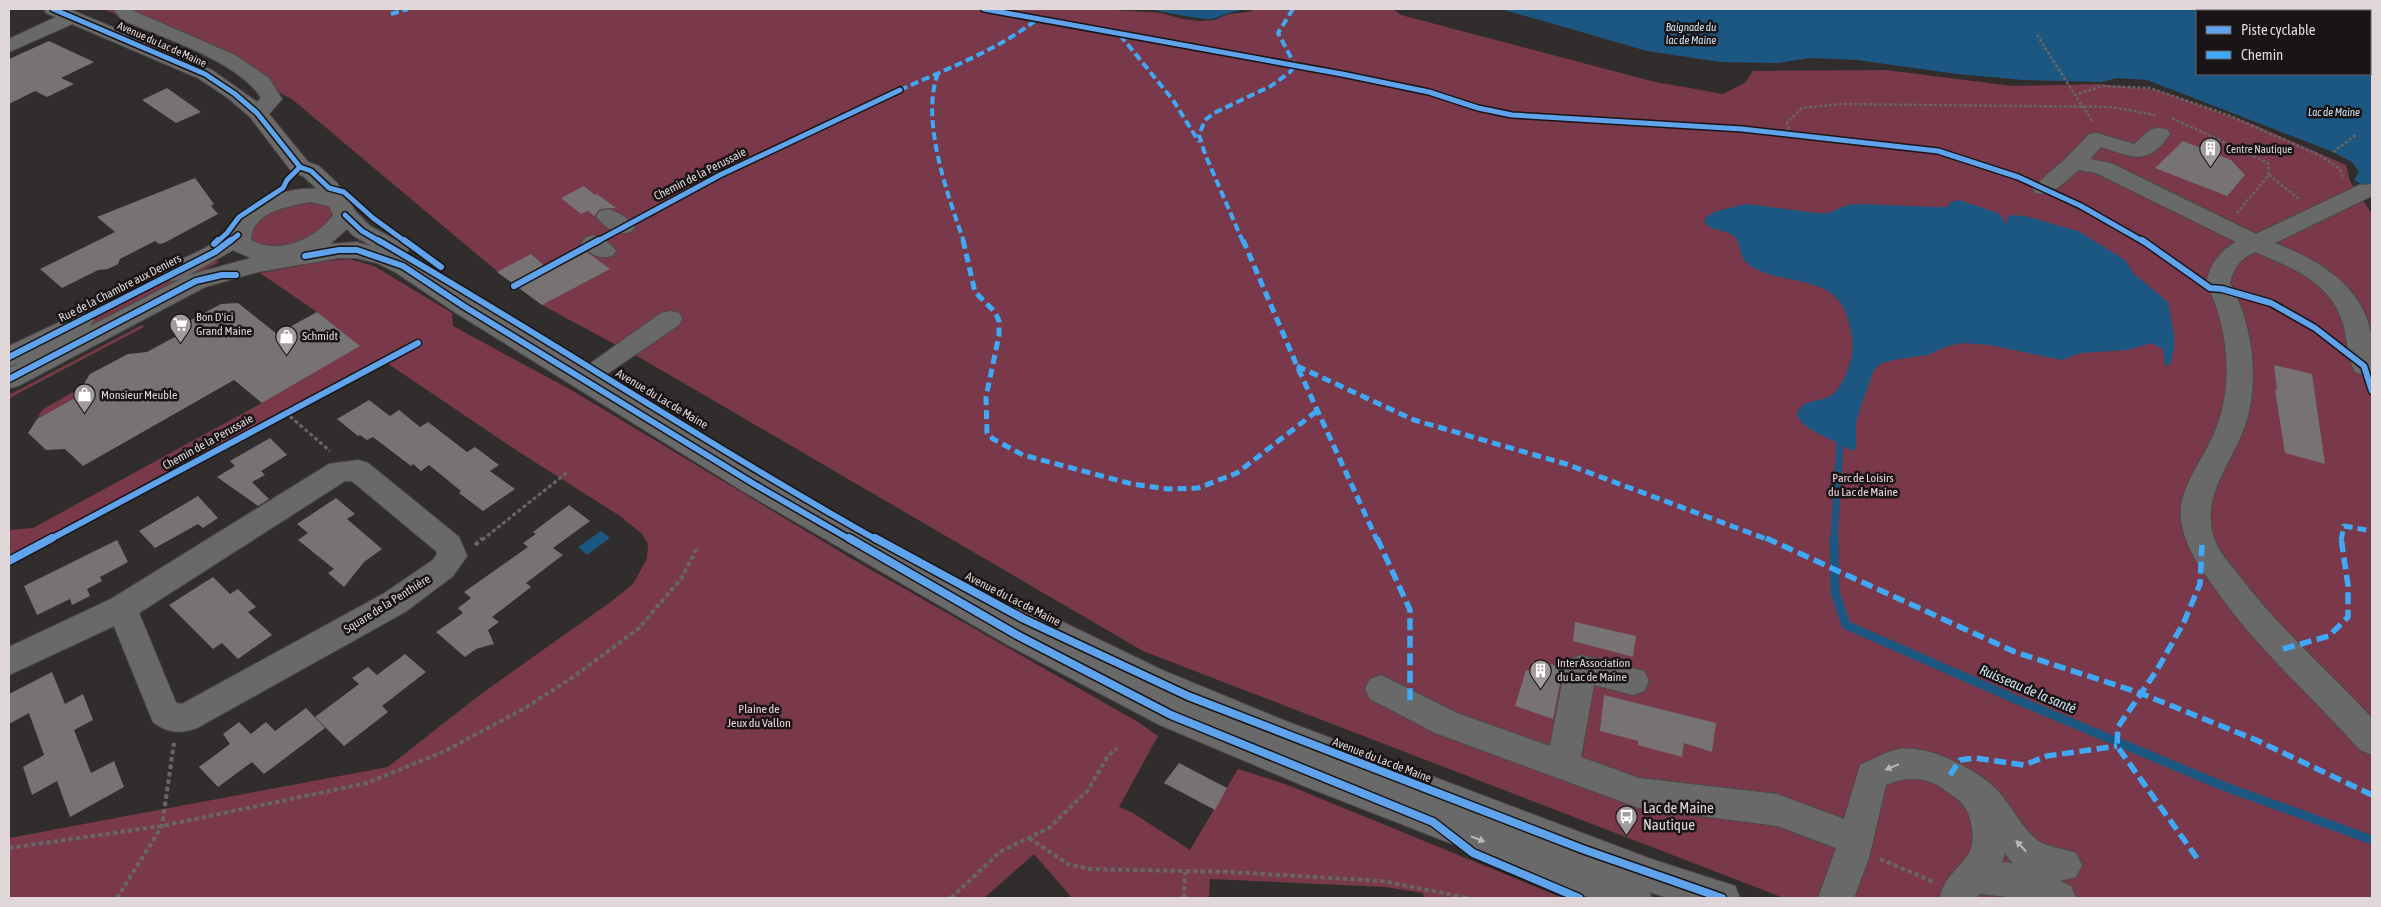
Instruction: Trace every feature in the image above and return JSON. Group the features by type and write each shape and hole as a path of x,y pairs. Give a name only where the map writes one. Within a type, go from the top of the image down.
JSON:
{"street":[{"path":"123,9 129,16 228,58 262,82 272,99 257,113"},
{"path":"9,46 58,11"},
{"name":"Avenue du Lac de Maine","path":"58,11 204,74 235,94 257,113 300,167 311,170 329,188 340,206 362,231 480,298 595,371 815,505 902,554 1017,614 1151,680 1271,730 1651,876 1722,898"},
{"path":"2042,188 2075,162 2097,139 2138,152 2160,120"},
{"path":"2075,162 2103,168 2220,224 2255,243 2307,266 2323,276 2335,287 2353,315 2364,366"},
{"path":"286,199 300,167"},
{"path":"2358,194 2234,254 2220,269 2218,282 2236,331 2238,359 2235,415 2202,490 2195,516 2202,545 2234,592 2271,636 2372,740"},
{"name":"Rue de la Chambre aux Deniers","path":"9,357 216,252 238,235 240,228 251,216 266,206 286,199 310,195 340,206"},
{"path":"196,281 257,264 317,242 333,230 340,206"},
{"path":"238,235 239,243 247,249 284,254"},
{"name":"Avenue du Lac de Maine","path":"284,254 357,250 385,258 403,266 465,307 584,378 754,484 1017,635 1171,715 1316,776 1634,898"},
{"path":"9,379 196,281 284,254"},
{"path":"595,371 670,319"},
{"name":"Square de la Penthière","path":"9,662 122,608 333,474 346,469 358,470 362,473 449,545 452,550 452,556 443,568 394,603 186,718 172,718 164,712 122,608"},
{"path":"1563,766 1581,668 1632,680"},
{"path":"1382,689 1446,722 1639,793 1777,810 1866,849"},
{"path":"1836,898 1866,849 1872,776 1897,764 1927,766 1950,775 1985,801 2023,850 2044,863 2064,864"},
{"path":"1955,885 1985,860 1989,842 1987,822 1981,802 1972,791"},
{"path":"1955,885 2015,880 2058,898"}],"path":[{"path":"2037,35 2081,106"},
{"path":"2075,95 2103,86 2150,88 2228,115 2332,162 2340,169 2358,194"},
{"path":"1790,134 1787,122 1802,108 1841,104 2112,107 2160,120 2265,160 2268,163 2269,175 2240,208"},
{"path":"2333,152 2356,135"},
{"path":"2269,175 2279,180 2288,192 2320,212"},
{"path":"277,417 294,408"},
{"path":"286,412 334,455"},
{"path":"474,546 569,471"},
{"path":"9,848 162,826 367,784 445,751 525,708 573,677 638,629 681,579 697,548"},
{"path":"117,898 162,826 175,738"},
{"path":"951,898 1000,852 1049,828 1088,790 1108,756 1117,748"},
{"path":"1029,838 1068,864 1089,868 1231,872 1383,881 1468,898"},
{"path":"1866,849 1955,885"},
{"path":"1184,898 1185,872"}],"green space":[{"name":"Parc de Loisirs du Lac de Maine","path":"104,9 1102,9 1161,13 1182,19 1199,21 1214,20 1229,14 1256,9 1393,9 1401,15 1655,82 1723,94 1745,83 1753,71 1886,70 2012,86 2098,84 2157,90 2252,124 2346,165 2350,181 2372,214 2372,898 1784,898 1143,651 644,360 542,305 498,272 293,100 261,82"},
{"path":"305,200 317,201 328,206 331,212 330,220 326,227 307,239 276,248 268,248 250,241 250,226 266,211"},
{"path":"212,256 219,262 9,372 9,361"},
{"name":"Plaine de Jeux du Vallon","path":"349,259 374,266 452,313 453,326 573,391 854,560 1138,722 1158,736 1119,807 1133,813 1190,850 1238,769 1285,784 1563,898 1424,898 1423,893 1385,887 1210,879 1209,898 1072,898 1034,854 984,898 9,898 9,838 388,767 481,694 612,601 633,584 647,559 648,544 642,534 620,516 519,452 381,359 151,480 9,559 9,530 33,528 262,403 359,346 317,312 260,273 326,261"},
{"path":"142,325 144,327 13,396 9,400 9,395"},
{"path":"83,386 88,391 37,419 42,410"}],"water":[{"path":"1153,9 1240,9 1239,11 1212,19 1182,16"},
{"name":"Lac de Maine","path":"1501,9 2372,9 2372,190 2354,180 2359,172 2352,162 2333,152 2147,80 2117,78 2102,82 2024,80 1957,74 1857,60 1810,58 1778,63 1720,62 1647,51"},
{"path":"1959,200 1998,213 2007,224 2007,217 2010,215 2025,216 2078,231 2125,260 2133,273 2168,302 2174,335 2174,350 2170,365 2165,366 2163,349 2152,343 2127,350 2081,353 2062,360 1990,345 1963,343 1948,346 1928,355 1882,363 1874,370 1860,408 1856,423 1856,448 1852,451 1815,432 1797,416 1799,410 1806,403 1823,399 1833,394 1846,375 1853,349 1849,323 1843,307 1834,296 1823,289 1766,273 1752,267 1743,259 1735,237 1727,232 1709,227 1704,221 1707,216 1717,211 1746,204 1828,213 1847,205 1947,207 1951,202"},
{"path":"601,531 610,538 587,555 578,547"}],"building":[{"path":"49,41 94,62 61,78 74,84 47,97 35,91 9,104 9,59"},
{"path":"167,88 201,112 176,123 142,100"},
{"name":"Centre Nautique","path":"2183,141 2231,160 2245,175 2227,196 2155,168"},
{"path":"195,178 214,204 211,206 218,214 164,243 159,244 155,241 120,259 118,264 108,269 98,270 62,288 40,269 115,232 97,217"},
{"path":"584,186 616,208 600,209 594,216 588,211 581,214 561,198"},
{"path":"587,252 610,269 542,305 497,272 531,254 550,271"},
{"path":"238,303 277,334 317,312 360,346 262,403 234,380 83,466 65,449 46,450 28,433 37,419 75,398 90,374 128,354 147,352 180,334 187,322 221,304"},
{"path":"2274,365 2312,374 2325,464 2285,453 2275,390 2277,390"},
{"path":"369,400 390,416 399,410 420,427 428,422 467,452 475,447 499,465 490,471 515,489 483,511 459,493 461,491 429,465 421,471 413,464 411,466 373,437 367,440 360,435 358,436 337,419"},
{"path":"270,438 287,455 261,471 265,475 252,482 269,499 258,506 217,477 235,466 230,461"},
{"path":"198,496 218,518 203,528 198,524 155,548 139,531"},
{"path":"336,498 355,514 347,519 382,549 364,562 344,587 328,573 334,569 298,540 308,533 297,524"},
{"path":"569,505 590,521 553,548 563,555 526,583 531,587 492,617 499,622 488,630 494,644 476,649 465,657 436,632 463,613 458,608 471,598 464,592 528,547 523,543 536,534 533,532"},
{"path":"117,540 128,562 100,577 102,581 87,589 90,596 72,605 70,599 37,615 24,586"},
{"path":"213,577 230,594 238,589 256,607 248,612 272,635 238,659 222,643 213,649 169,605"},
{"path":"1575,622 1636,636 1633,657 1573,641"},
{"path":"405,654 426,672 382,706 388,712 344,746 315,717 359,684 352,678 368,667 377,675"},
{"name":"Inter Association du Lac de Maine","path":"1532,661 1543,665 1544,662 1563,668 1553,719 1515,706 1526,670 1530,671"},
{"path":"52,672 65,704 83,694 93,720 74,730 91,773 114,761 124,787 70,817 57,781 32,795 23,767 44,755 29,713 9,724 9,694"},
{"path":"1604,695 1716,723 1712,752 1684,743 1682,757 1638,745 1638,741 1600,731"},
{"path":"306,708 325,728 264,774 252,762 218,787 199,767 230,744 223,734 239,722 251,734 266,722 275,731"},
{"path":"1179,763 1227,788 1215,810 1164,783"}],"waterway":[{"name":"Ruisseau de la santé","path":"1834,540 1840,442"},
{"name":"Ruisseau de la santé","path":"1834,540 1835,592 1846,625 2015,699 2223,786 2372,840"}],"marked path":[{"path":"391,14 408,9"},
{"path":"1293,9 1278,33 1295,65"},
{"path":"900,90 997,45 1022,31 1036,20"},
{"path":"1120,35 1173,100 1199,142"},
{"path":"1295,65 1281,80 1271,86 1214,113 1205,120 1199,135 1205,154 1297,366 1410,610 1410,704"},
{"path":"938,73 934,84 932,111 942,177 964,243 975,292 995,312 999,321 999,335 986,397 985,421 987,433 993,439 1023,455 1132,484 1168,489 1198,488 1237,473 1317,411"},
{"path":"1297,366 1414,420 1566,464 1776,542 2015,652 2140,693 2256,740 2372,795"},
{"path":"2283,649 2329,636 2348,617 2348,585 2340,542 2344,526 2372,531"},
{"path":"2197,858 2117,746 2118,727 2157,670 2184,622 2200,584 2202,545"},
{"path":"1950,775 1960,760 1975,758 2024,765 2047,756 2117,746"}],"cycle path":[{"path":"53,9 205,74 235,94 257,113 300,167 311,171 329,188 344,192 373,218 441,267"},
{"path":"984,9 1036,20 1342,74 1429,92 1478,108 1512,115 1742,129 1938,151 1977,162 2018,177 2081,206 2150,245 2210,288 2222,289 2271,303 2315,328 2364,366 2372,391"},
{"name":"Chemin de la Perussaie","path":"514,286 720,175 900,90"},
{"path":"214,244 227,233 239,217 283,188 287,180 300,167"},
{"path":"345,215 362,231 497,310 763,474 899,552 1056,634 1151,680 1262,727 1585,850 1722,898"},
{"path":"9,357 215,252 238,235"},
{"path":"305,256 339,250 357,250 385,258 403,266 465,307 754,484 1017,635 1171,715 1433,822 1473,853 1579,898"},
{"path":"9,379 196,281 222,275 236,275"},
{"name":"Chemin de la Perussaie","path":"9,561 418,343"}],"place":[{"name":"Centre Nautique","path":"2210,168"},
{"name":"Bon D'ici Grand Maine","path":"180,343"},
{"name":"Schmidt","path":"286,355"},
{"name":"Monsieur Meuble","path":"85,414"},
{"name":"Inter Association du Lac de Maine","path":"1541,689"},
{"name":"Lac de Maine Nautique","path":"1627,836"}],"water label":[{"name":"Baignade du lac de Maine","path":"1691,33"}]}
